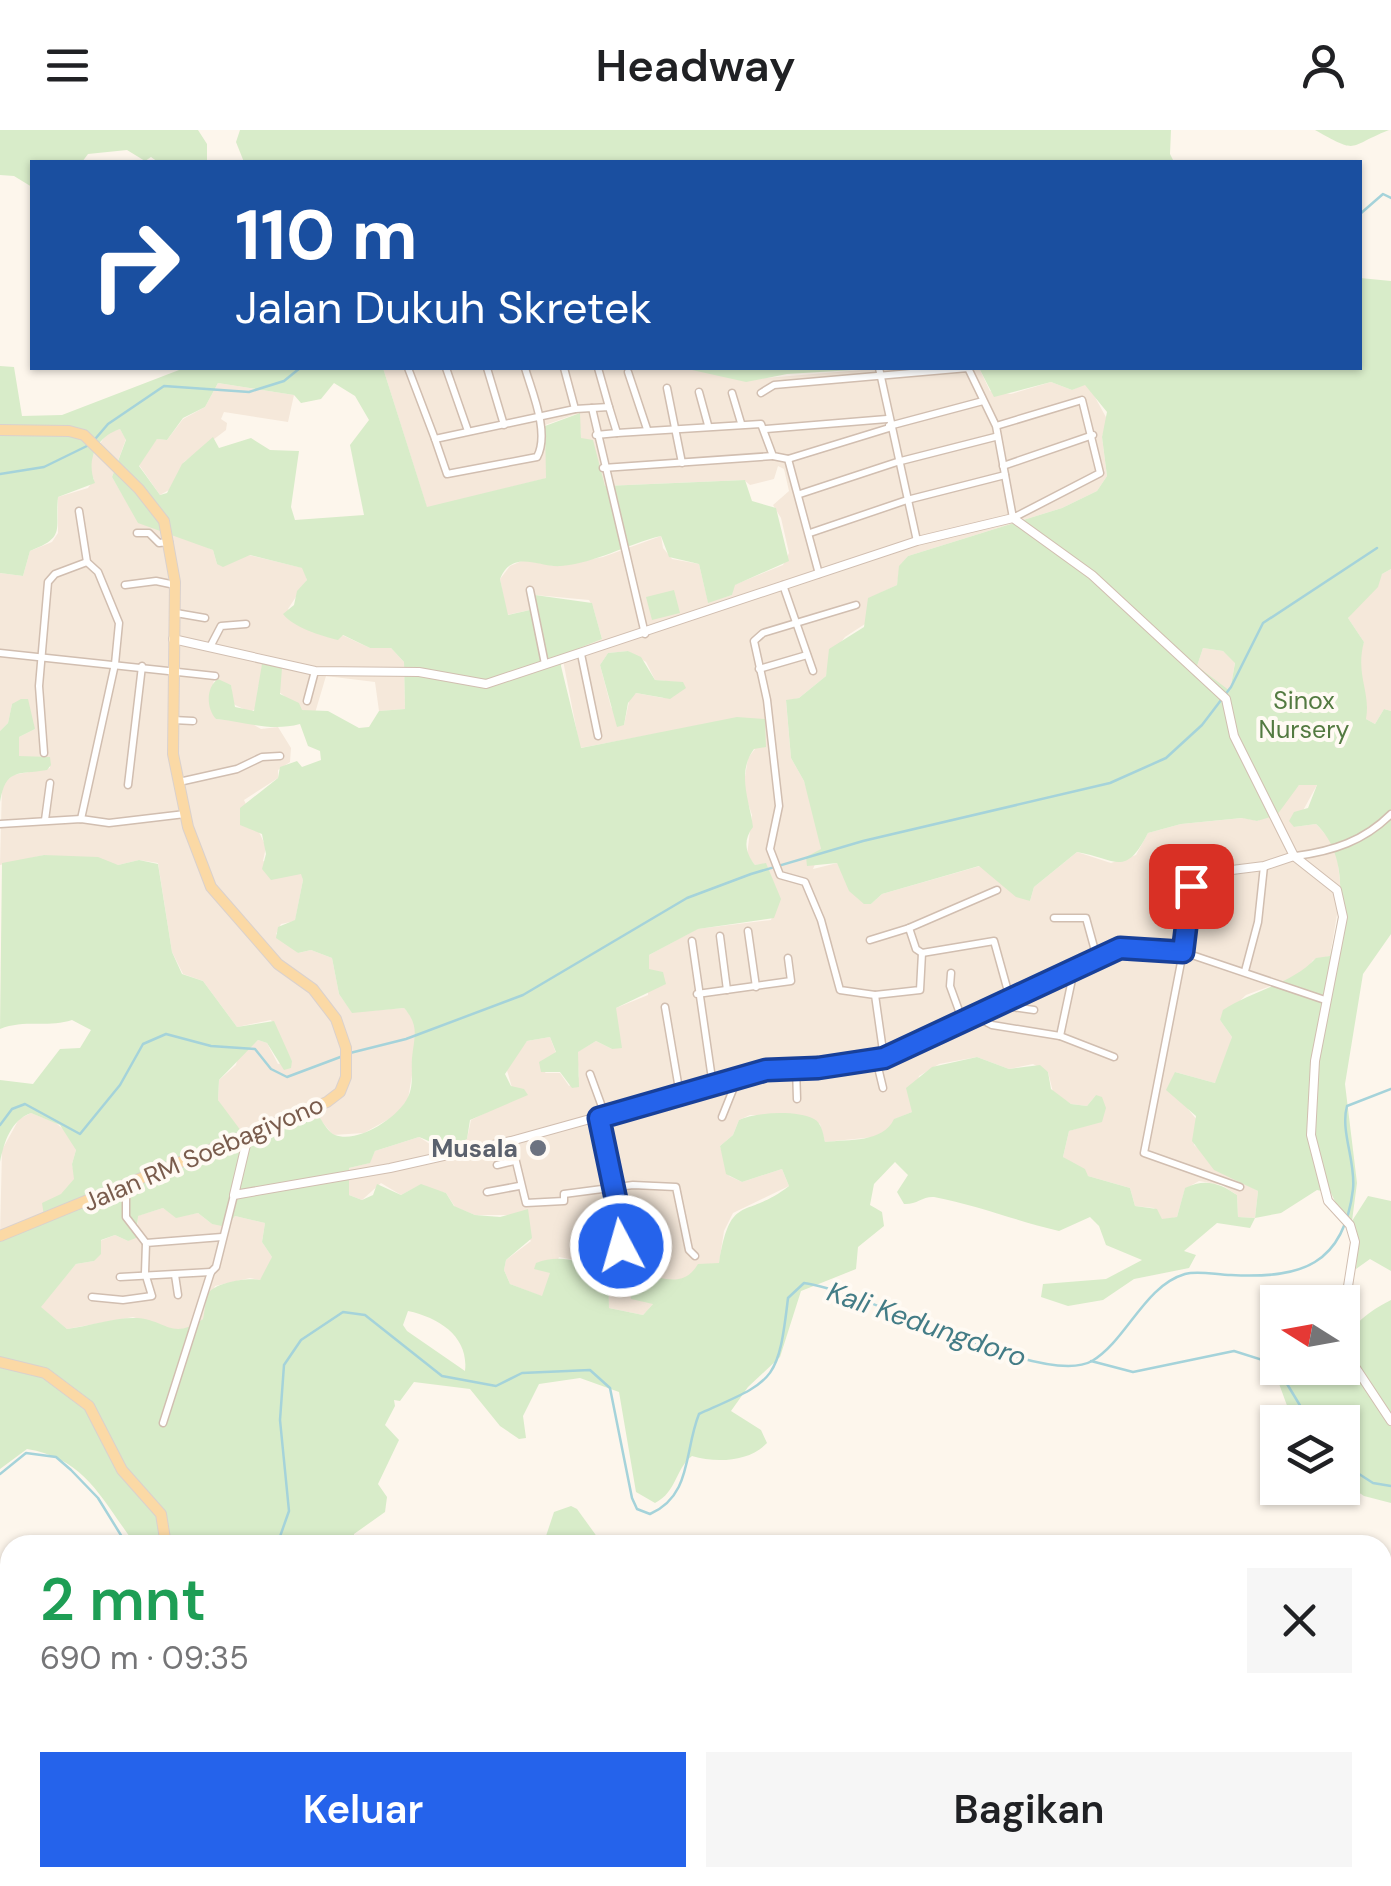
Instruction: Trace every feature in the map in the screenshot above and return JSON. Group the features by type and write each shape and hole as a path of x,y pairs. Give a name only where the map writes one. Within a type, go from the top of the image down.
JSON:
{"main road":[{"name":"Jalan RM Soebagiyono","path":"0,430 69,430 84,435 164,521 175,585 172,720 178,782 198,862 212,887 278,964 327,1004 347,1054 344,1085 334,1098 0,1236"},
{"path":"0,1362 45,1373 89,1406 122,1470 160,1514 164,1535"}],"street":[{"path":"409,370 446,474 537,456 541,450 540,419 527,370"},
{"path":"447,370 468,431"},
{"path":"487,370 504,425"},
{"path":"565,370 576,408"},
{"path":"599,370 618,433"},
{"path":"878,370 916,541"},
{"path":"762,393 774,385 948,370"},
{"path":"969,370 996,426 995,438 1013,518 1092,574 1226,699 1234,736 1294,856 1331,883 1340,899 1343,917 1310,1096 1311,1135 1328,1201 1350,1225 1355,1242 1343,1318 1344,1350 1391,1421"},
{"path":"628,372 647,428"},
{"path":"667,388 678,427 682,463"},
{"path":"699,392 708,425"},
{"path":"732,393 741,423"},
{"path":"174,639 315,670 419,672 486,684 916,541 1013,518 1097,478 1101,470 1082,400 996,426"},
{"path":"602,468 773,456 788,459 888,425 983,401"},
{"path":"435,439 540,419 576,408 609,408"},
{"path":"592,408 602,468 644,634"},
{"path":"596,435 647,428 761,424 773,456"},
{"path":"766,429 888,425"},
{"path":"810,533 1004,471 1093,435"},
{"path":"800,494 898,462 995,438"},
{"path":"788,459 819,574"},
{"path":"79,511 87,562 98,572 119,623 116,664 81,819"},
{"path":"137,533 170,542"},
{"path":"44,753 39,686 51,578 87,562"},
{"path":"125,585 156,581 175,585"},
{"path":"782,585 813,672"},
{"path":"530,590 545,664"},
{"path":"856,605 757,636 753,652 759,669 779,806 770,840 778,867 805,882 821,920 840,990 875,995 920,990 922,953"},
{"path":"174,613 205,618"},
{"path":"210,647 220,626 246,624"},
{"path":"0,653 214,676"},
{"path":"581,654 598,736"},
{"path":"759,669 807,656"},
{"path":"128,785 142,666"},
{"path":"308,701 315,670"},
{"path":"172,720 193,721"},
{"path":"178,782 238,770 262,757 280,756"},
{"path":"45,820 50,782"},
{"path":"0,824 81,819 109,823 185,814"},
{"path":"1175,872 1192,875 1264,866 1294,856 1328,852 1354,841 1391,814"},
{"path":"1246,971 1258,922 1264,866"},
{"path":"1192,875 1183,952 1144,1154 1240,1187"},
{"path":"870,940 997,890"},
{"path":"1054,918 1086,918 1097,959"},
{"path":"908,928 916,949 922,953 994,942 1009,996"},
{"path":"748,931 756,987"},
{"path":"720,936 727,990"},
{"path":"692,942 713,1086"},
{"path":"234,1195 390,1168 511,1141 738,1076 796,1067 841,1066 879,1058 1120,948 1183,952 1325,1000"},
{"path":"697,994 791,981 788,958"},
{"path":"1060,1036 1074,970"},
{"path":"951,973 950,986 962,1019"},
{"path":"875,995 883,1088"},
{"path":"998,1005 1034,1010"},
{"path":"665,1007 680,1095"},
{"path":"973,1014 992,1025 1060,1036 1114,1057"},
{"path":"796,1067 798,1099"},
{"path":"590,1074 602,1116 620,1223 618,1265"},
{"path":"722,1118 738,1076"},
{"path":"163,1424 211,1272 216,1268 249,1132"},
{"path":"511,1141 523,1200 530,1204 613,1188 676,1187 689,1250 694,1256"},
{"path":"497,1165 514,1161"},
{"path":"92,1296 148,1298 152,1292 145,1273 146,1243 126,1217 126,1184"},
{"path":"487,1192 519,1186"},
{"path":"146,1243 222,1237"},
{"path":"120,1277 211,1272"},
{"path":"174,1274 178,1295"}],"shaded area":[{"path":"384,370 696,370 753,379 862,370 980,370 990,391 1011,394 1051,382 1072,390 1085,384 1090,388 1107,419 1102,437 1107,476 1097,491 1062,508 908,556 900,566 897,585 868,599 868,622 845,637 830,656 826,676 799,698 786,701 791,758 804,781 819,830 821,850 813,869 837,863 848,884 871,904 882,894 980,866 1030,901 1034,887 1077,852 1111,863 1136,855 1148,833 1181,824 1243,818 1258,821 1299,785 1317,785 1294,827 1316,824 1336,846 1341,891 1330,956 1313,960 1304,974 1246,995 1220,1020 1232,1037 1221,1077 1215,1083 1175,1072 1188,1109 1197,1120 1194,1145 1234,1178 1258,1191 1255,1218 1238,1217 1237,1195 1222,1185 1199,1181 1185,1189 1177,1217 1162,1220 1154,1208 1135,1206 1130,1188 1088,1176 1063,1157 1069,1131 1085,1126 1096,1095 1087,1106 1071,1104 1053,1092 1048,1072 1033,1064 1009,1069 977,1057 939,1064 919,1076 912,1112 895,1119 889,1130 874,1137 825,1142 820,1124 810,1119 750,1115 739,1120 733,1135 720,1146 729,1176 742,1182 782,1169 789,1186 733,1213 724,1231 719,1263 683,1280 662,1280 653,1304 643,1315 609,1308 608,1273 575,1260 559,1257 543,1297 510,1284 504,1270 506,1260 531,1241 510,1215 475,1215 455,1207 446,1193 418,1186 401,1195 381,1183 362,1200 349,1195 349,1168 369,1163 375,1151 419,1137 433,1146 448,1148 467,1139 471,1120 515,1098 506,1067 527,1041 550,1037 556,1053 545,1073 560,1073 569,1086 579,1077 577,1052 596,1041 612,1049 616,1008 648,995 649,955 697,929 771,920 779,896 766,864 755,865 747,855 752,815 743,789 748,758 755,749 697,726 580,748 562,655 602,639 593,607 589,600 535,595 530,610 507,615 500,579 510,566 524,560 554,566 603,557 661,536 663,548 672,559 699,564 708,602 732,595 734,585 783,565 789,553 781,518 773,505 789,491 784,469 778,466 774,479 750,485 744,480 605,486 581,438 579,413 545,425 547,478 427,508","holes":["628,651 646,662 655,680 676,682 663,698 636,693 630,697 624,725 611,707 600,665 608,653"]},
{"path":"218,383 294,395 288,422 224,412 221,419 227,423 226,430 184,462 169,490 160,495 139,465 141,457 157,439 167,440 183,419 205,407"},
{"path":"120,429 126,439 112,477 135,516 213,550 217,564 249,555 303,568 307,580 288,609 304,628 342,635 370,648 391,648 404,662 405,709 379,711 375,682 326,676 315,713 301,710 278,691 258,686 257,708 250,712 233,704 231,685 214,680 209,702 216,719 249,722 261,729 278,727 291,748 290,762 278,770 278,778 244,800 266,847 263,861 302,874 295,921 281,924 276,934 298,953 311,950 332,958 339,994 352,1012 404,1008 414,1019 417,1045 408,1099 396,1115 364,1133 333,1135 319,1118 262,1135 251,1143 232,1123 218,1100 219,1080 236,1065 238,1057 258,1040 267,1043 278,1064 292,1061 271,1020 237,1027 203,981 183,974 172,952 158,863 139,860 118,865 44,855 0,865 2,785 13,775 50,768 50,757 19,757 19,737 35,729 12,704 8,723 0,731 0,573 23,576 30,551 52,542 58,533 58,497 88,488 94,479 88,470 89,461 107,433"},
{"path":"1391,569 1391,711 1384,709 1375,724 1366,719 1357,661 1364,642 1348,618 1382,574"},
{"path":"1203,648 1223,651 1235,662 1230,692 1197,666"},
{"path":"31,1113 56,1123 72,1137 76,1150 72,1164 75,1178 46,1222 0,1236 2,1150 19,1119"},
{"path":"163,1208 176,1217 198,1213 212,1224 229,1225 235,1216 265,1223 262,1242 272,1257 270,1269 260,1280 250,1278 215,1286 203,1319 189,1329 168,1329 133,1317 67,1329 40,1307 76,1264 94,1261 100,1241 115,1235 128,1241 138,1225 137,1216"}],"green space":[{"path":"0,130 198,130 207,144 207,160 143,160 127,150 88,154 84,160 30,160 30,186 14,176 0,175"},
{"path":"240,130 1171,130 1173,160 243,160 236,142"},
{"path":"1315,130 1389,130 1353,146"},
{"name":"Sinox Nursery","path":"1362,278 1391,281 1391,569 1382,574 1378,587 1348,618 1364,642 1361,664 1366,719 1375,724 1384,709 1391,711 1391,934 1363,974 1345,1084 1357,1183 1352,1221 1368,1196 1391,1201 1391,1271 1370,1259 1356,1269 1354,1236 1331,1193 1317,1190 1281,1213 1255,1218 1258,1191 1214,1170 1192,1141 1196,1116 1166,1090 1175,1072 1215,1083 1232,1037 1220,1020 1223,1010 1284,981 1316,958 1330,956 1340,904 1339,869 1334,852 1316,824 1294,827 1289,821 1294,812 1308,808 1317,785 1299,785 1277,815 1257,821 1242,818 1181,824 1148,833 1126,861 1077,852 1034,887 1030,901 1016,897 979,866 882,894 871,904 864,904 849,891 837,863 807,866 806,857 821,849 804,781 791,758 786,700 799,698 826,676 829,649 864,627 868,598 897,585 899,566 908,556 1062,508 1097,491 1107,476 1102,437 1107,412 1085,385 1072,390 1051,382 994,397 980,370 1362,370","holes":["1203,648 1223,651 1235,663 1230,691 1197,666"]},
{"path":"0,366 14,367 22,416 62,415 179,370 384,370 427,507 546,478 545,426 580,413 581,438 593,440 605,486 745,480 752,501 776,508 789,561 735,585 732,595 708,603 699,564 669,557 661,536 574,564 519,562 505,570 500,579 508,615 530,610 535,595 592,603 602,639 562,655 561,666 581,748 737,717 765,719 766,747 754,749 746,768 753,827 746,846 755,865 766,863 781,899 774,918 698,929 649,955 649,969 663,972 666,984 616,1008 622,1048 612,1049 596,1041 578,1052 579,1087 572,1088 560,1072 541,1072 539,1062 556,1052 550,1037 527,1041 505,1074 511,1086 524,1089 528,1095 470,1120 467,1139 459,1143 442,1146 419,1137 375,1151 370,1163 349,1168 349,1195 362,1200 373,1195 377,1184 401,1195 421,1184 446,1193 454,1206 475,1215 500,1217 528,1209 532,1238 506,1260 504,1270 510,1284 542,1296 550,1273 534,1269 536,1263 572,1260 608,1273 609,1308 643,1315 653,1304 631,1299 628,1281 637,1277 683,1278 698,1264 719,1263 735,1216 789,1186 782,1169 742,1182 726,1174 720,1146 733,1135 739,1120 766,1114 798,1114 817,1121 825,1142 874,1136 894,1119 912,1112 906,1088 932,1067 977,1057 1009,1069 1040,1065 1048,1072 1051,1089 1071,1104 1087,1106 1096,1095 1102,1097 1106,1108 1102,1122 1069,1131 1063,1157 1085,1169 1088,1176 1130,1188 1135,1206 1157,1209 1162,1219 1177,1217 1185,1188 1199,1183 1225,1187 1237,1195 1238,1217 1255,1218 1250,1228 1217,1223 1184,1251 1196,1255 1189,1268 1134,1279 1103,1300 1068,1306 1041,1297 1043,1284 1106,1279 1142,1260 1106,1245 1099,1226 1090,1217 1059,1231 934,1197 904,1204 897,1192 908,1175 895,1162 874,1184 870,1205 882,1212 884,1226 858,1247 856,1269 801,1291 780,1357 748,1387 731,1411 761,1430 767,1443 751,1454 732,1459 692,1456 668,1493 655,1503 636,1492 619,1392 580,1378 539,1384 523,1416 526,1438 519,1439 500,1426 470,1389 414,1382 400,1401 394,1400 385,1425 399,1440 378,1484 387,1497 385,1512 354,1535 129,1535 91,1484 65,1462 27,1449 0,1469 0,1236 45,1222 42,1203 61,1194 74,1179 72,1164 76,1150 60,1125 31,1113 13,1126 0,1162 0,1080 33,1084 60,1049 80,1048 91,1030 72,1020 0,1029 2,863 44,855 98,857 118,865 139,860 158,864 172,952 182,974 203,981 237,1027 274,1021 292,1061 291,1068 284,1070 267,1043 258,1040 219,1080 218,1100 250,1143 279,1126 320,1118 331,1132 344,1137 377,1127 396,1113 410,1092 415,1032 404,1008 352,1013 339,994 332,958 311,950 298,953 276,938 278,927 295,920 303,880 301,874 271,880 262,869 266,854 262,834 240,825 240,808 278,778 280,767 297,761 302,767 321,760 320,751 308,746 300,724 268,727 216,719 209,698 218,679 231,685 235,707 254,711 262,664 282,668 280,694 299,703 302,710 328,711 359,728 369,727 379,711 405,709 404,662 391,648 370,648 343,635 338,640 288,619 283,614 294,605 297,591 307,580 302,568 250,555 223,567 217,564 213,550 138,523 112,477 126,440 120,429 104,438 95,451 95,483 58,497 54,537 30,551 23,576 0,573","holes":["218,383 294,395 301,403 321,399 334,383 355,396 369,420 350,445 364,515 295,520 291,507 299,451 270,450 251,438 219,448 213,437 182,464 167,493 160,495 139,466 157,439 167,440 183,418 205,407","163,1208 176,1218 198,1213 212,1224 227,1227 235,1216 265,1223 262,1242 272,1257 260,1280 231,1282 211,1290 203,1319 176,1329 129,1318 67,1329 41,1307 76,1264 94,1261 101,1254 101,1240 115,1235 128,1241 136,1238 138,1216","408,1311 450,1331 462,1349 465,1371 407,1331 403,1325"]},
{"path":"692,370 853,370 787,374 746,382"},
{"path":"674,590 680,613 652,620 646,597"},
{"path":"628,651 641,657 655,680 683,682 686,688 670,699 636,693 628,703 624,725 617,727 600,665 608,653"},
{"path":"28,699 35,729 19,737 19,756 50,757 51,765 47,770 10,778 0,802 0,731 8,723 12,704"},
{"path":"1391,1300 1391,1503 1360,1493 1360,1405 1287,1405 1279,1385 1360,1385 1360,1321"},
{"path":"571,1506 577,1509 596,1535 546,1535 554,1512"}],"waterway":[{"path":"1362,212 1383,194 1391,198"},
{"path":"96,438 108,424 164,386 249,392 284,381 298,370"},
{"path":"0,474 44,467 91,444"},
{"path":"350,1053 406,1039 523,995 687,898 751,874 863,841 1110,783 1166,758 1202,725 1231,687 1263,623 1377,548"},
{"path":"0,1125 12,1109 25,1104 80,1134 120,1085 143,1044 166,1034 211,1046 255,1049 271,1069 287,1077 343,1056"},
{"name":"Kali Kedungdoro","path":"281,1535 289,1511 280,1420 284,1365 301,1340 343,1312 365,1315 442,1376 496,1386 522,1373 590,1370 610,1388 632,1498 637,1509 650,1514 664,1506 680,1484 699,1414 743,1394 768,1376 780,1348 788,1298 804,1283 834,1290 1036,1362 1068,1366 1092,1361 1171,1280 1196,1272 1278,1274 1298,1270 1329,1251 1348,1215 1353,1189 1345,1126 1347,1106 1391,1089"},
{"path":"1091,1361 1133,1372 1234,1351 1275,1364 1300,1405"},
{"name":"Kali Kedungdoro","path":"0,1474 26,1453 56,1457 98,1498 121,1535"},
{"path":"1360,1475 1373,1483 1391,1486"}],"place":[{"name":"Musala","path":"538,1148"}],"route":[{"path":"621,1246 617,1204 599,1118 766,1070 841,1066 884,1058 998,1005 1009,996 1120,948 1183,952 1191,886"}]}
